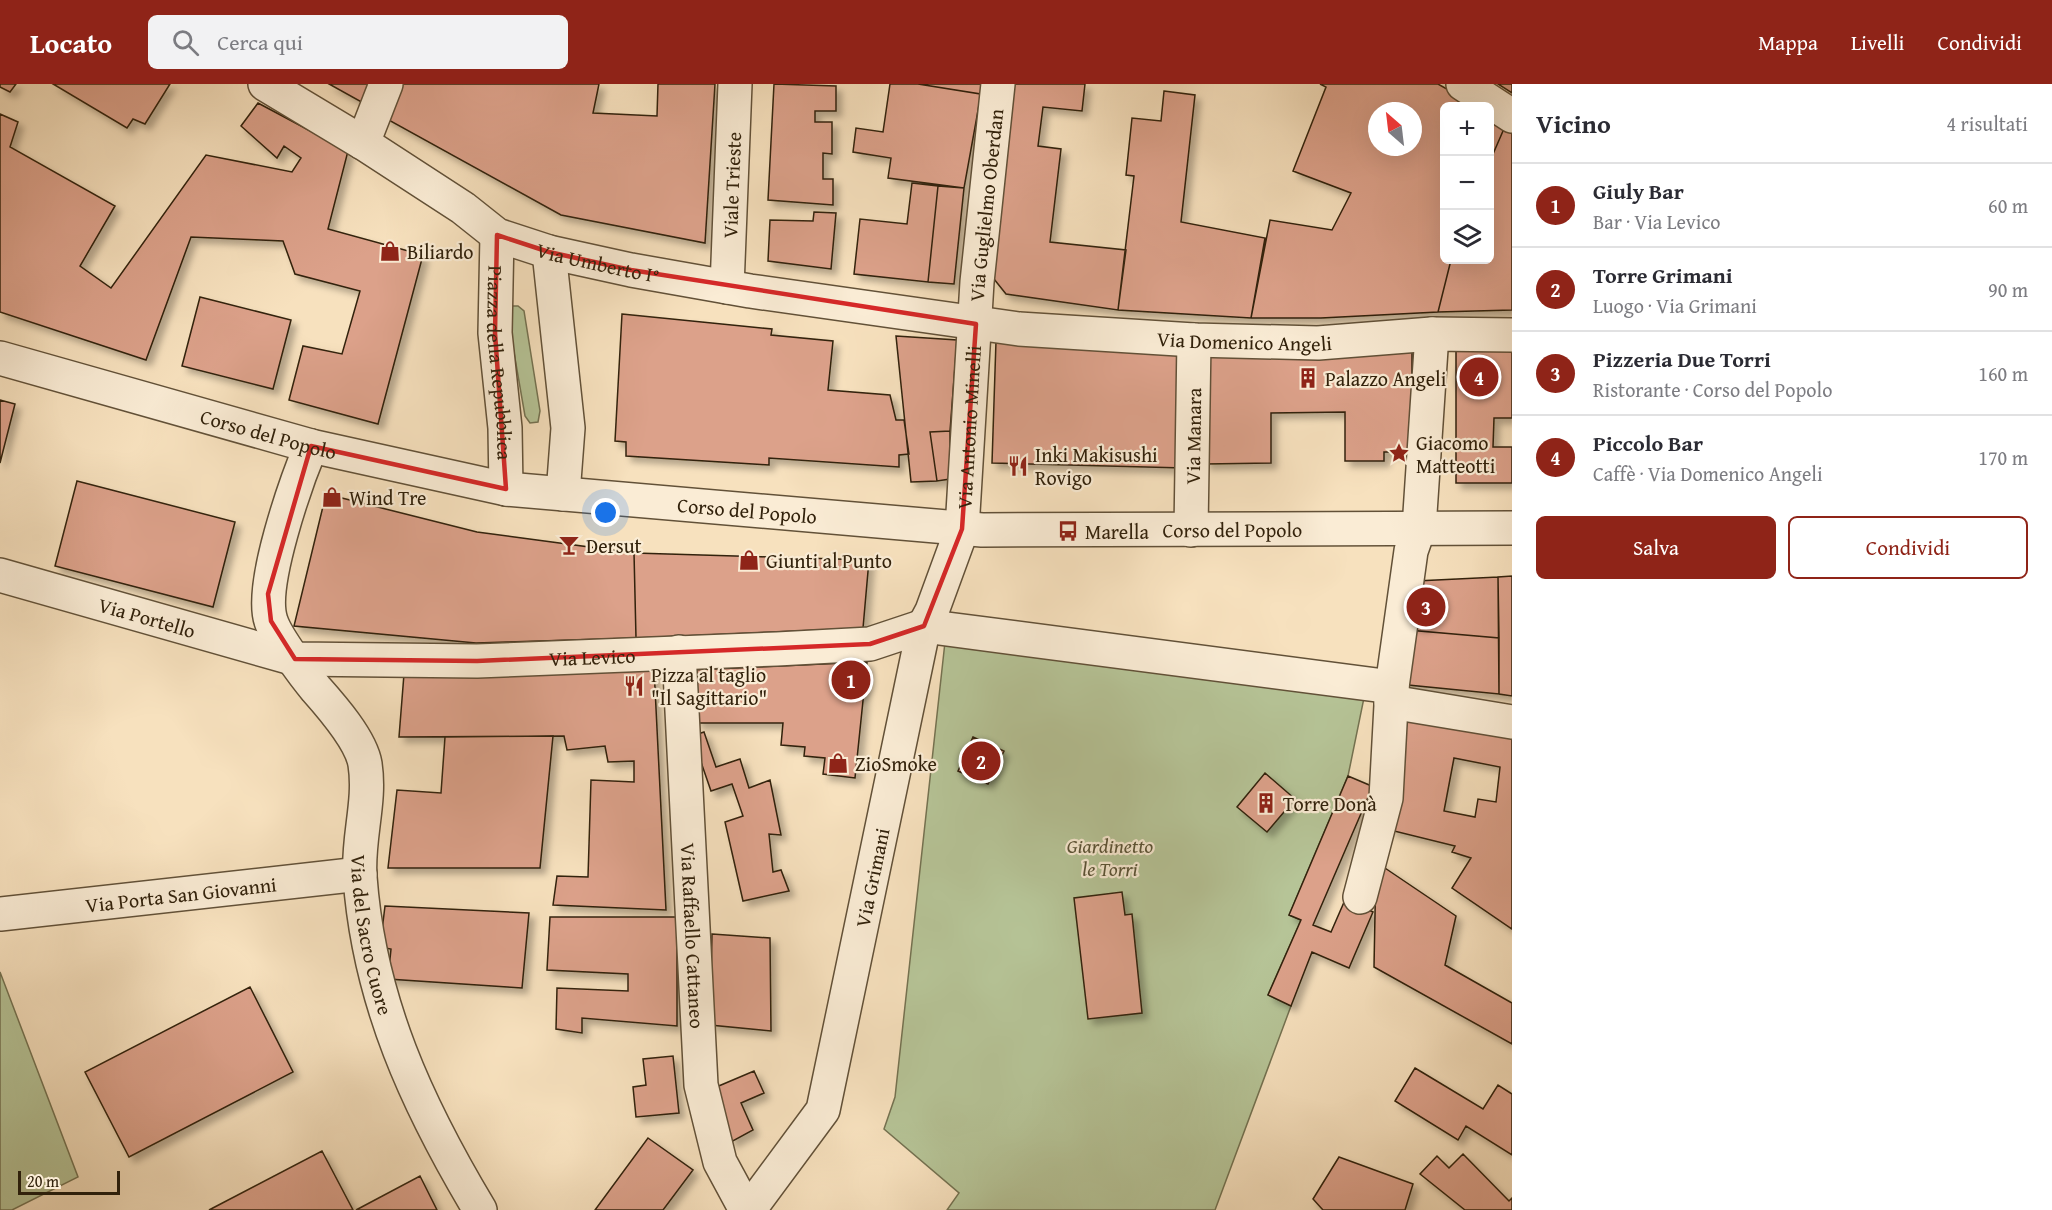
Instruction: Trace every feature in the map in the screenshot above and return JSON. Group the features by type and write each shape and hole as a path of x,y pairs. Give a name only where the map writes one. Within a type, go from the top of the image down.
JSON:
{"street":[{"name":"Via Umberto I°","path":"265,84 363,143 463,208 497,235 549,252 727,287 976,324"},
{"path":"363,143 386,84"},
{"name":"Viale Trieste","path":"727,287 735,84"},
{"name":"Via Guglielmo Oberdan","path":"976,324 977,282 998,84"},
{"path":"1463,84 1512,116"},
{"name":"Piazza della Repubblica","path":"497,235 495,333 505,428 506,489"},
{"path":"549,252 568,428 563,494"},
{"name":"Via Domenico Angeli","path":"976,324 1194,340 1318,343 1432,334 1512,335"},
{"name":"Via Antonio Minelli","path":"962,529 976,324"},
{"path":"1360,897 1386,798 1392,694 1411,551 1419,528 1432,334"},
{"name":"Via Manara","path":"1191,530 1194,340"},
{"name":"Corso del Popolo","path":"0,358 311,446 506,489 962,529 1512,528"},
{"name":"Via del Sacro Cuore","path":"311,446 288,508 268,594 271,621 310,682 343,720 365,762 367,792 360,874 368,944 377,989 399,1053 446,1153 480,1210"},
{"name":"Via Grimani","path":"747,1210 823,1110 924,626 932,611 962,529"},
{"name":"Via Portello","path":"0,575 295,659"},
{"path":"924,626 1392,694 1512,722"},
{"name":"Via Levico","path":"295,659 477,661 777,649 870,644 924,626"},
{"name":"Via Raffaello Cattaneo","path":"679,652 701,1085 720,1162 747,1210"},
{"name":"Via Porta San Giovanni","path":"0,914 360,874"}],"highlighted area":[{"path":"497,235 549,252 631,270 976,324 962,529 924,626 870,644 477,661 295,659 271,621 268,594 311,446 506,489 495,333"}],"green space":[{"path":"513,306 518,306 524,311 540,411 538,422 530,423 525,416 507,312"},
{"name":"Giardinetto le Torri","path":"945,642 1365,693 1348,776 1289,915 1301,920 1268,995 1291,1006 1215,1210 947,1210 959,1193 884,1129 895,1097"},
{"path":"0,972 78,1177 12,1210 0,1210"}],"building":[{"path":"0,84 16,84 10,92 0,87"},
{"path":"53,84 170,84 145,124 133,119 127,128"},
{"path":"329,84 375,84 365,104"},
{"path":"399,84 599,84 593,113 657,116 658,84 715,84 705,243 561,215 385,118"},
{"path":"774,84 836,86 836,111 815,111 815,122 832,122 832,154 823,153 823,179 833,179 833,205 768,200"},
{"path":"890,84 918,84 981,94 964,188 888,178 891,158 853,152 856,128 883,132"},
{"path":"918,84 981,84 981,94"},
{"path":"1008,84 1085,84 1082,111 1043,107 1038,146 1061,149 1050,242 1126,250 1118,310 1006,294 994,279"},
{"path":"1320,84 1438,84 1470,102 1440,102 1440,264 1450,264 1438,312 1321,318 1251,318 1270,220 1332,230 1351,193 1293,171 1326,87"},
{"path":"1498,84 1512,84 1512,93"},
{"path":"1164,91 1195,95 1181,222 1265,238 1251,318 1118,310 1134,176 1126,175 1132,118 1161,121"},
{"path":"258,103 348,151 328,229 423,255 378,424 289,400 303,346 342,354 360,291 295,274 283,241 191,237 146,360 0,312 0,114 18,122 10,147 115,206 80,266 111,288 206,155 292,172 301,158 284,146 277,158 241,126"},
{"path":"1494,116 1506,124 1494,152"},
{"path":"1506,124 1512,128 1512,310 1438,312 1450,264 1494,264 1494,152"},
{"path":"912,183 938,186 928,282 854,274 860,219 907,224"},
{"path":"938,186 964,188 954,284 928,282"},
{"path":"814,212 836,213 831,269 768,261 770,220 813,221"},
{"path":"200,297 291,320 273,389 182,366"},
{"path":"622,314 772,329 771,335 833,341 828,390 890,395 896,420 904,420 909,454 899,455 899,467 769,458 769,465 626,456 626,442 615,441"},
{"path":"896,336 957,340 950,431 930,432 937,481 911,482"},
{"path":"996,341 1189,346 1185,468 992,463"},
{"name":"Palazzo Angeli","path":"1412,346 1412,408 1419,452 1384,452 1384,461 1345,461 1345,412 1271,413 1271,463 1205,464 1203,349"},
{"path":"1456,347 1512,347 1512,418 1494,418 1493,447 1512,447 1512,483 1456,483"},
{"path":"0,400 15,404 0,463"},
{"path":"950,431 950,479 937,481 930,432"},
{"path":"77,481 235,522 213,607 55,566"},
{"path":"326,494 477,532 634,553 636,638 476,643 294,626"},
{"path":"634,553 869,560 863,628 636,638"},
{"path":"1512,576 1512,696 1499,694 1498,577"},
{"path":"1498,577 1499,638 1408,630 1416,581"},
{"path":"1408,630 1499,638 1499,694 1398,684"},
{"path":"867,662 855,778 823,774 825,758 804,756 805,747 781,745 783,723 697,723 692,670"},
{"path":"654,668 666,910 553,905 557,876 588,877 591,780 634,782 634,761 608,762 605,746 567,750 564,736 399,737 404,674"},
{"path":"1409,710 1512,734 1512,929 1452,888 1471,858 1452,852 1455,846 1390,830","holes":["1454,758 1500,767 1496,802 1478,799 1475,817 1444,811"]},
{"path":"704,732 716,767 740,759 749,788 770,780 781,835 769,834 773,872 781,870 789,891 743,901 725,822 743,816 732,784 711,791 692,736"},
{"path":"553,736 540,868 388,868 397,790 441,793 445,737"},
{"path":"973,737 1004,751 988,784 958,771"},
{"name":"Torre Donà","path":"1265,773 1295,799 1267,832 1237,807"},
{"path":"1348,776 1381,790 1377,799 1369,795 1313,925 1331,932 1345,900 1373,912 1349,968 1312,952 1291,1006 1268,995 1301,920 1289,915"},
{"path":"1376,862 1456,916 1445,965 1512,1003 1512,1044 1374,967"},
{"path":"1122,892 1125,915 1132,914 1142,1013 1088,1019 1074,898"},
{"path":"385,906 529,913 522,988 388,979 391,949 380,947"},
{"path":"550,917 677,917 677,1026 582,1018 582,1033 556,1029 557,988 628,991 628,974 547,970"},
{"path":"712,934 770,938 771,1031 710,1025"},
{"path":"250,987 293,1072 129,1157 85,1072"},
{"path":"673,1056 679,1113 636,1117 633,1087 646,1085 643,1059"},
{"path":"1415,1068 1483,1109 1498,1085 1512,1094 1512,1155 1466,1126 1458,1140 1395,1101"},
{"path":"754,1071 764,1093 741,1103 753,1130 731,1142 714,1088"},
{"path":"648,1138 693,1170 663,1210 595,1210"},
{"path":"322,1151 353,1210 209,1210"},
{"path":"1463,1154 1509,1201 1512,1198 1512,1210 1465,1210 1420,1174 1437,1156 1449,1168"},
{"path":"1339,1157 1413,1184 1405,1210 1323,1210 1313,1199"},
{"path":"420,1176 437,1210 356,1210"}],"place":[{"name":"Biliardo","path":"390,251"},
{"name":"Piccolo Bar","path":"1479,377"},
{"name":"Palazzo Angeli","path":"1308,378"},
{"name":"Giacomo Matteotti","path":"1399,453"},
{"name":"Inki Makisushi Rovigo","path":"1018,466"},
{"name":"Wind Tre","path":"332,497"},
{"name":"Marella","path":"1068,531"},
{"name":"Dersut","path":"569,545"},
{"name":"Giunti al Punto","path":"749,560"},
{"name":"Pizzeria Due Torri","path":"1426,607"},
{"name":"Giuly Bar","path":"851,680"},
{"name":"Pizza al taglio \"Il Sagittario\"","path":"634,686"},
{"name":"Torre Grimani","path":"981,761"},
{"name":"ZioSmoke","path":"838,763"},
{"name":"Torre Donà","path":"1266,803"}]}
